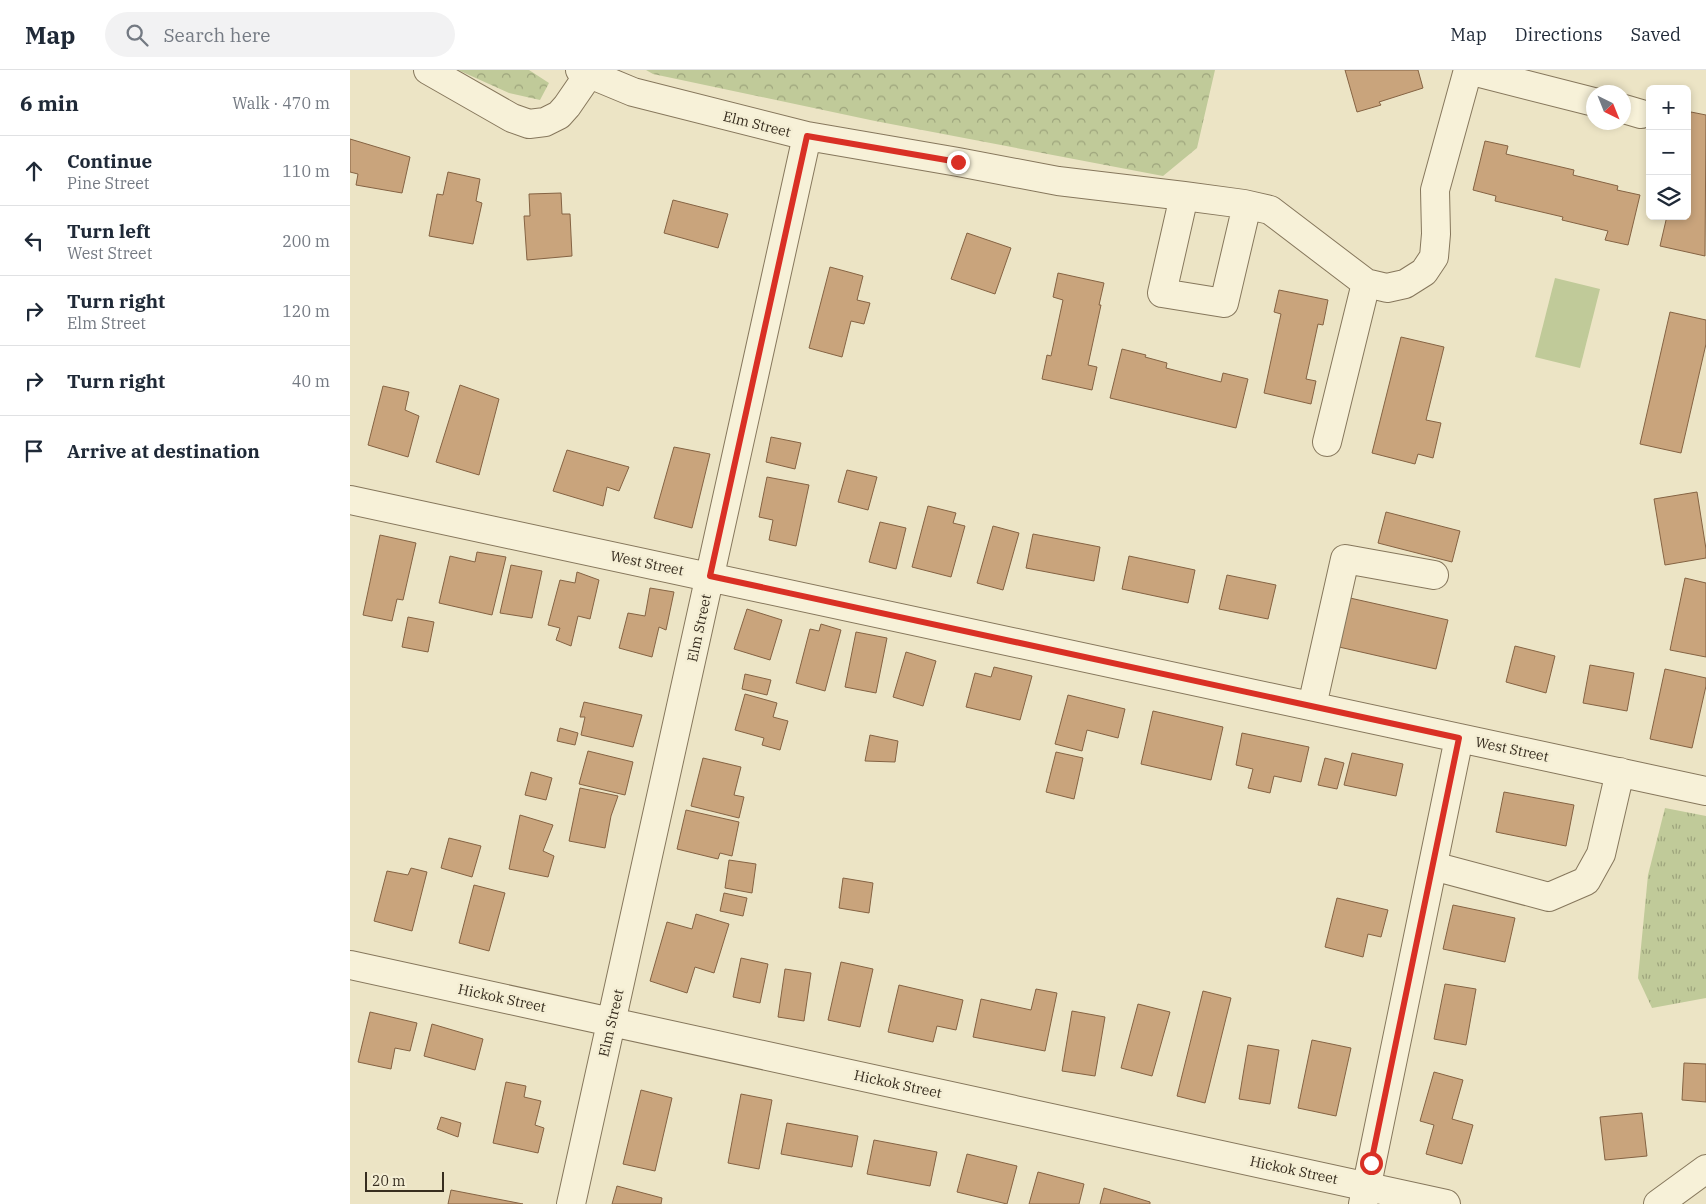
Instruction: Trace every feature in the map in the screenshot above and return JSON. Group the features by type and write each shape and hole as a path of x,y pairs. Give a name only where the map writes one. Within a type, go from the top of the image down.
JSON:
{"street":[{"path":"428,70 512,118 529,124 545,122 558,115 567,106 585,72"},
{"path":"807,136 1058,181 1184,196 1270,210 1366,283 1386,288 1405,284 1424,272 1434,257 1436,234 1435,190 1468,70 1586,100"},
{"name":"Elm Street","path":"571,1204 807,136 633,92 585,72"},
{"path":"1184,196 1162,293 1224,303 1247,205"},
{"path":"1328,442 1366,283"},
{"name":"West Street","path":"350,500 1706,791"},
{"path":"1312,706 1345,559 1434,575"},
{"path":"1365,1195 1459,738"},
{"path":"1433,866 1549,896 1586,881 1602,854 1620,772"},
{"name":"Hickok Street","path":"350,965 611,1022 1365,1195 1446,1204"},
{"path":"1658,1204 1706,1170"}],"green space":[{"path":"458,70 529,70 549,83 540,100 509,93"},
{"path":"646,70 1215,70 1197,148 1163,176 875,121 653,74"},
{"path":"1555,278 1600,289 1580,368 1535,357"},
{"path":"1665,808 1706,816 1706,998 1652,1008 1638,978 1648,875"}],"building":[{"path":"1345,70 1418,70 1423,88 1379,102 1381,105 1357,112"},
{"path":"1691,112 1706,115 1705,256 1660,246 1666,220 1691,220"},
{"path":"350,139 410,157 402,193 356,185 358,174 350,172"},
{"path":"1485,141 1508,146 1506,154 1574,170 1573,175 1618,186 1617,190 1640,195 1628,245 1605,240 1608,231 1562,220 1563,217 1495,201 1496,196 1473,190"},
{"path":"448,172 480,179 476,201 482,203 473,244 429,236 437,194 443,195"},
{"path":"561,193 562,214 570,214 572,256 527,260 524,216 530,216 529,194"},
{"path":"673,200 728,214 718,248 664,233"},
{"path":"967,233 1011,248 995,294 951,279"},
{"path":"830,267 863,276 857,300 870,303 864,324 851,321 842,357 809,348"},
{"path":"1058,273 1104,283 1088,365 1097,367 1092,390 1042,379 1047,355 1051,356 1063,300 1053,297"},
{"path":"1279,290 1328,300 1323,325 1318,324 1306,379 1316,381 1311,404 1264,393 1281,314 1274,312"},
{"path":"1670,312 1706,320 1706,344 1681,453 1640,444"},
{"path":"1401,337 1444,347 1426,420 1441,423 1433,458 1418,454 1415,464 1372,453"},
{"path":"1122,349 1167,363 1166,368 1221,382 1223,373 1248,379 1236,428 1110,398"},
{"path":"460,385 499,399 479,475 436,462"},
{"path":"383,386 409,392 405,410 419,416 408,457 368,445"},
{"path":"771,437 801,443 795,469 766,462"},
{"path":"674,447 710,454 692,528 654,518"},
{"path":"567,450 629,467 619,491 607,487 603,506 553,491"},
{"path":"847,470 877,477 868,510 838,502"},
{"path":"767,477 809,485 796,546 769,540 773,520 759,517"},
{"path":"1697,492 1706,558 1665,565 1654,499"},
{"path":"928,506 956,513 953,523 965,526 951,577 912,567"},
{"path":"1386,512 1460,531 1452,562 1378,543"},
{"path":"880,522 906,528 896,569 869,562"},
{"path":"993,526 1019,533 1003,590 977,583"},
{"path":"1033,534 1100,547 1094,581 1026,568"},
{"path":"380,535 416,543 403,600 397,599 392,621 363,615"},
{"path":"477,552 506,557 492,615 439,603 450,556 475,562"},
{"path":"1129,556 1195,570 1188,603 1122,589"},
{"path":"511,565 542,571 532,618 500,613"},
{"path":"577,572 599,580 590,619 578,616 571,646 556,640 560,628 548,625 560,580 575,583"},
{"path":"1227,575 1276,585 1268,619 1219,609"},
{"path":"1685,578 1706,583 1706,657 1670,650"},
{"path":"650,588 674,592 666,630 659,627 652,657 619,648 628,613 645,616"},
{"path":"1350,598 1448,620 1436,669 1339,647"},
{"path":"747,609 782,620 770,660 734,649"},
{"path":"408,617 434,622 428,652 402,647"},
{"path":"821,624 841,630 825,691 796,683 810,629 819,631"},
{"path":"856,632 887,638 876,693 845,687"},
{"path":"1515,646 1555,656 1546,693 1506,682"},
{"path":"906,652 936,661 923,706 893,697"},
{"path":"1590,665 1634,673 1627,711 1583,703"},
{"path":"994,667 1032,676 1020,720 966,707 975,673 991,677"},
{"path":"1665,669 1706,678 1706,686 1692,748 1650,739"},
{"path":"745,674 771,680 767,695 742,689"},
{"path":"745,694 777,703 773,717 788,721 780,750 762,745 764,738 735,730"},
{"path":"1068,695 1125,709 1118,738 1087,730 1082,751 1055,744"},
{"path":"584,702 642,715 633,747 581,735 585,717 580,717"},
{"path":"1153,711 1223,727 1211,780 1141,764"},
{"path":"560,728 578,733 575,745 557,741"},
{"path":"1242,733 1309,747 1301,782 1274,776 1270,793 1248,788 1253,769 1236,765"},
{"path":"870,735 898,741 895,762 865,761"},
{"path":"588,751 633,762 625,795 579,784"},
{"path":"1056,752 1083,758 1074,799 1046,792"},
{"path":"1352,753 1403,764 1396,796 1344,785"},
{"path":"703,758 741,767 734,795 744,797 739,818 691,806"},
{"path":"1325,758 1344,763 1337,789 1318,785"},
{"path":"531,772 552,778 546,800 525,795"},
{"path":"580,788 618,796 611,816 605,848 569,841"},
{"path":"1504,792 1574,805 1566,846 1496,832"},
{"path":"686,810 739,822 732,856 720,853 718,859 677,849"},
{"path":"520,815 553,825 543,851 554,856 548,877 509,869"},
{"path":"449,838 481,846 472,877 441,868"},
{"path":"729,860 756,864 752,893 725,888"},
{"path":"411,868 427,872 412,931 374,921 387,871 408,875"},
{"path":"843,878 873,883 869,913 839,908"},
{"path":"474,885 505,893 489,951 459,943"},
{"path":"724,893 747,898 743,916 720,911"},
{"path":"1337,898 1388,910 1381,937 1368,934 1363,957 1325,947"},
{"path":"1453,905 1515,918 1505,962 1443,949"},
{"path":"696,914 729,924 714,973 695,967 687,993 650,981 667,922 692,929"},
{"path":"741,958 768,964 760,1003 733,997"},
{"path":"841,962 873,969 860,1027 828,1020"},
{"path":"785,969 811,973 804,1021 778,1017"},
{"path":"1445,984 1476,989 1466,1045 1434,1039"},
{"path":"899,985 963,1000 956,1030 937,1026 933,1042 888,1032"},
{"path":"1036,989 1057,993 1045,1051 973,1037 981,999 1031,1010"},
{"path":"1203,991 1231,998 1205,1103 1177,1096"},
{"path":"1138,1004 1170,1012 1152,1076 1121,1068"},
{"path":"1072,1011 1105,1017 1095,1076 1062,1071"},
{"path":"370,1012 417,1023 410,1051 395,1048 391,1069 358,1062"},
{"path":"432,1024 483,1039 475,1070 424,1056"},
{"path":"1312,1040 1351,1048 1336,1116 1298,1108"},
{"path":"1248,1045 1279,1050 1270,1104 1239,1099"},
{"path":"1684,1063 1706,1064 1706,1102 1682,1100"},
{"path":"1434,1072 1463,1080 1452,1119 1473,1125 1462,1164 1426,1154 1434,1125 1420,1121"},
{"path":"506,1082 526,1086 524,1097 541,1101 535,1125 544,1128 538,1153 493,1143"},
{"path":"641,1090 672,1098 655,1171 623,1164"},
{"path":"741,1094 772,1100 759,1169 728,1163"},
{"path":"1642,1113 1647,1156 1605,1160 1600,1117"},
{"path":"441,1117 461,1123 458,1137 437,1129"},
{"path":"787,1123 858,1136 852,1167 781,1154"},
{"path":"874,1140 937,1152 930,1186 867,1174"},
{"path":"967,1154 1017,1166 1007,1204 957,1192"},
{"path":"1038,1172 1084,1184 1079,1204 1029,1204"},
{"path":"617,1186 662,1198 661,1204 612,1204"},
{"path":"1104,1188 1150,1202 1150,1204 1100,1204"},
{"path":"451,1190 523,1204 448,1204"}],"route":[{"path":"958,162 807,136 710,576 1459,738 1371,1163"}]}
